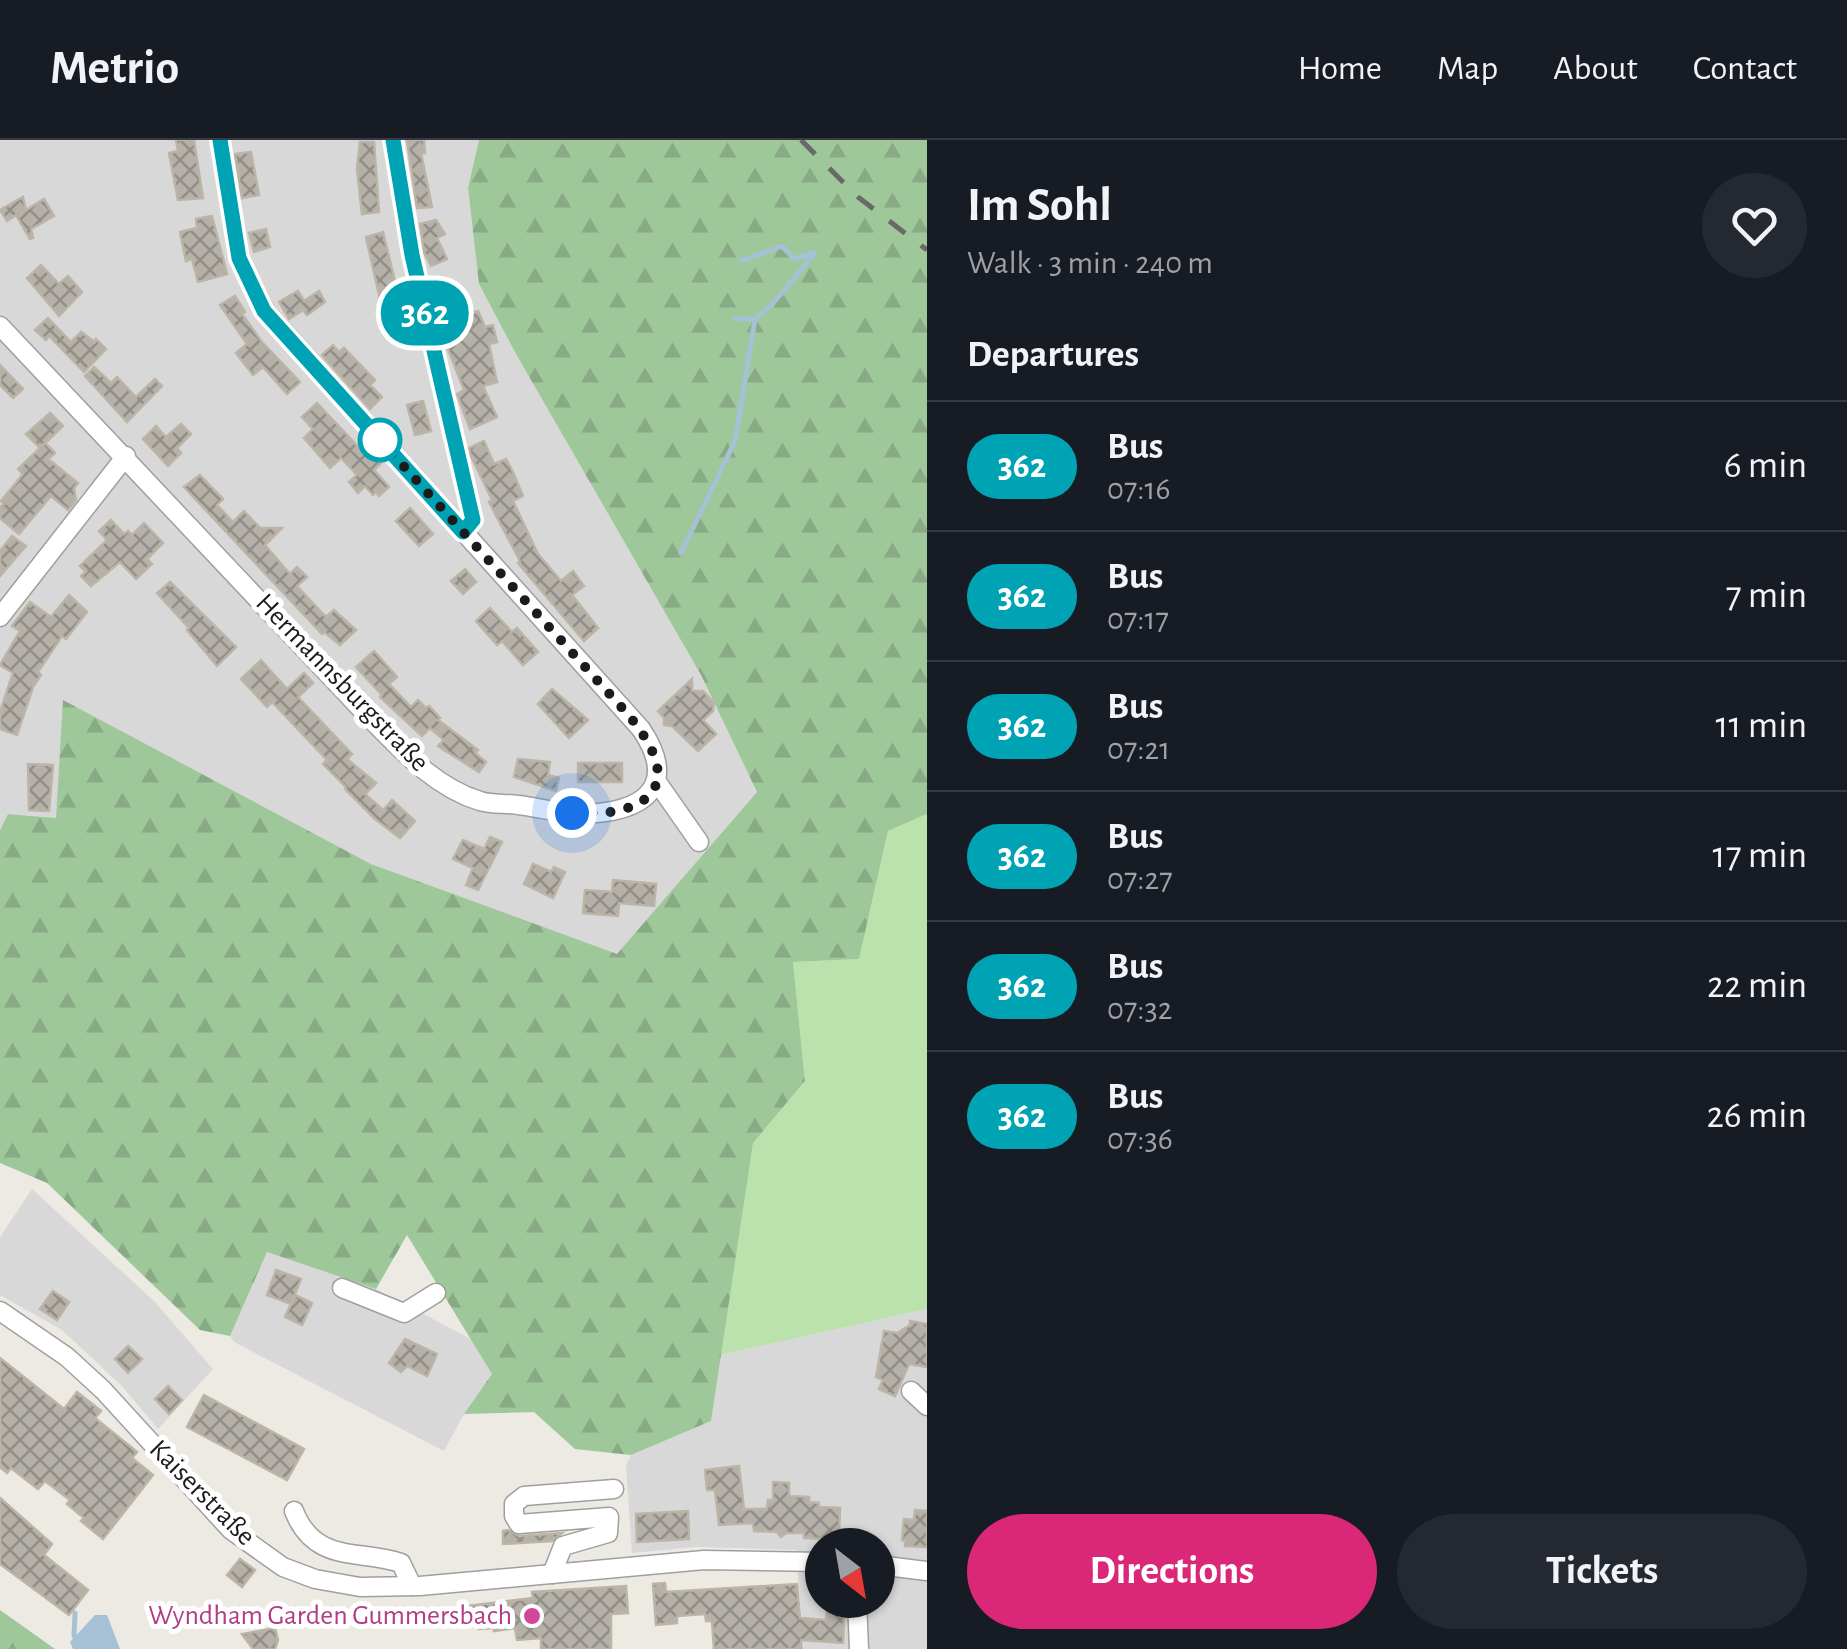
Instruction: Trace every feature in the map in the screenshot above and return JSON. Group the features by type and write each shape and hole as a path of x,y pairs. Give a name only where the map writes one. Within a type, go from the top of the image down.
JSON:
{"street":[{"path":"220,140 239,258 264,311 641,729 658,762 657,782 699,842"},
{"path":"393,140 412,255 473,520 463,532"},
{"name":"Hermannsburgstraße","path":"0,326 364,713 442,783 480,802 572,813 618,811 641,802 657,782"},
{"path":"0,617 126,456"},
{"path":"342,1288 404,1313 436,1292"},
{"name":"Kaiserstraße","path":"0,1311 67,1357 103,1390 231,1530 283,1567 315,1579 360,1587 412,1586 704,1560 805,1562"},
{"path":"911,1391 927,1406"},
{"path":"552,1574 564,1546 608,1533 610,1517 519,1524 514,1504 524,1496 614,1489"},
{"path":"294,1510 300,1526 327,1550 401,1563 412,1586"},
{"path":"895,1567 927,1571"},
{"path":"858,1618 859,1649"}],"shaded area":[{"path":"0,140 479,140 468,188 479,284 701,675 757,792 617,955 371,864 64,701 56,818 8,814 0,830"},
{"path":"32,1189 154,1301 213,1369 158,1429 122,1386 62,1330 0,1295 0,1237"},
{"path":"267,1252 376,1289 471,1339 493,1375 464,1414 444,1451 234,1342 230,1336"},
{"path":"927,1309 927,1649 804,1649 796,1550 696,1547 632,1553 626,1465 631,1455 711,1421 720,1355"}],"green space":[{"path":"479,140 927,140 927,814 888,831 859,959 793,962 805,1081 753,1143 711,1421 631,1455 575,1449 534,1412 464,1414 492,1374 407,1235 376,1289 267,1252 230,1336 200,1330 47,1183 0,1163 0,830 8,814 56,818 63,700 371,864 617,954 757,792 701,675 479,284 468,188"},
{"path":"927,814 927,1309 720,1355 753,1143 805,1081 793,962 859,959 888,831"},
{"path":"0,1610 55,1649 0,1649"}],"water":[{"path":"95,1615 107,1615 120,1649 73,1649 70,1642"}],"building":[{"path":"176,140 194,140 203,198 178,200 169,153 178,151"},
{"path":"407,140 424,140 425,153 421,153 432,207 417,208"},
{"path":"360,142 374,142 379,212 362,214 357,169"},
{"path":"251,152 259,195 242,198 235,154"},
{"path":"23,197 26,210 44,199 54,216 31,229 30,239 16,215 7,221 0,210"},
{"path":"212,216 227,274 198,282 192,259 186,261 180,232 197,228 196,219"},
{"path":"436,220 445,234 437,238 447,259 431,266 424,252 420,224"},
{"path":"266,229 270,247 254,252 249,233"},
{"path":"383,232 408,335 389,339 366,237"},
{"path":"41,265 59,284 68,276 82,292 59,316 27,278"},
{"path":"445,279 461,316 478,311 485,327 493,325 497,342 489,344 497,382 483,386 497,417 470,429 457,394 464,390 444,339 451,336 432,285"},
{"path":"298,291 304,301 319,291 325,302 307,315 303,310 289,319 279,302"},
{"path":"235,296 245,312 242,314 262,342 300,382 287,394 263,367 253,375 236,353 247,344 220,305"},
{"path":"48,318 71,342 81,332 106,349 84,372 49,336 46,340 35,330"},
{"path":"333,345 339,352 344,348 375,380 370,385 382,397 370,409 322,355"},
{"path":"0,365 23,389 13,398 0,385"},
{"path":"94,367 111,383 117,377 136,397 155,379 162,386 127,422 85,376"},
{"path":"423,401 431,431 415,435 407,405"},
{"path":"317,403 366,455 372,450 382,462 374,470 389,487 379,496 365,486 358,493 349,482 357,475 341,458 330,468 304,438 313,429 302,417"},
{"path":"50,413 63,426 40,448 26,434"},
{"path":"181,424 191,434 177,448 181,453 168,466 143,439 156,426 166,437"},
{"path":"484,441 494,464 506,459 512,470 523,496 513,501 538,554 561,581 573,571 584,586 572,595 598,628 584,641 518,563 471,456 469,448"},
{"path":"45,443 55,453 48,459 78,483 74,488 76,500 68,510 51,496 19,534 0,518 0,507 4,504 1,501 23,474 18,469"},
{"path":"200,475 223,499 217,505 233,522 244,511 260,528 282,528 265,545 290,574 297,567 307,577 297,586 326,617 334,610 356,630 340,645 322,634 184,487"},
{"path":"410,508 433,534 419,546 396,521"},
{"path":"111,520 124,534 128,531 132,535 144,523 163,543 147,559 152,564 136,579 120,562 91,586 81,576 86,572 80,566 107,540 99,531"},
{"path":"12,536 26,546 0,576 0,551"},
{"path":"465,569 476,582 463,594 451,581"},
{"path":"170,582 236,647 217,666 157,593"},
{"path":"69,595 87,612 66,639 62,636 38,672 41,675 17,735 0,729 0,712 13,673 0,665 20,631 12,626 30,602 51,617"},
{"path":"490,608 512,632 517,628 538,652 523,665 502,641 497,645 476,621"},
{"path":"374,651 397,677 389,684 411,707 418,700 426,708 429,706 438,720 478,750 475,753 486,762 479,772 438,746 444,740 430,728 422,736 380,697 356,667"},
{"path":"261,660 287,689 304,673 313,683 298,697 352,754 347,759 376,783 365,794 383,810 379,815 392,800 415,821 400,838 345,789 323,764 327,760 272,702 267,707 241,679"},
{"path":"692,679 692,691 703,691 714,703 713,711 703,720 716,734 698,751 672,726 664,725 658,711"},
{"path":"552,689 588,720 569,738 538,704"},
{"path":"518,759 550,762 548,775 559,778 556,791 514,777"},
{"path":"578,763 622,763 622,782 578,782"},
{"path":"28,764 53,765 49,811 29,810"},
{"path":"490,837 502,842 478,890 466,885 473,868 453,859 463,840 484,849"},
{"path":"533,864 551,872 554,867 565,872 553,898 524,884"},
{"path":"613,880 656,884 654,906 619,903 618,916 583,913 585,890 612,892"},
{"path":"276,1270 301,1279 291,1304 267,1295"},
{"path":"53,1291 69,1302 57,1320 40,1309"},
{"path":"295,1295 312,1303 302,1325 285,1317"},
{"path":"910,1321 927,1324 927,1367 909,1364 895,1396 879,1389 883,1380 876,1377 884,1331 897,1333"},
{"path":"405,1339 437,1354 427,1376 407,1366 401,1372 389,1363"},
{"path":"128,1346 142,1359 128,1373 115,1359"},
{"path":"0,1358 64,1409 77,1392 101,1411 95,1418 137,1452 132,1458 153,1475 103,1539 81,1521 84,1518 67,1504 70,1500 45,1481 38,1489 11,1468 7,1473 0,1467"},
{"path":"168,1386 182,1400 169,1414 155,1399"},
{"path":"204,1395 304,1449 287,1480 187,1427"},
{"path":"739,1466 744,1509 767,1509 768,1500 773,1500 773,1482 789,1483 789,1496 809,1497 809,1502 819,1503 819,1507 840,1508 839,1528 805,1528 805,1538 804,1533 786,1533 781,1537 777,1532 754,1531 753,1523 719,1525 715,1490 707,1490 705,1470"},
{"path":"0,1498 52,1544 44,1555 88,1590 69,1615 0,1564"},
{"path":"915,1510 927,1511 927,1547 905,1546 902,1540 904,1519 914,1520"},
{"path":"688,1511 689,1539 637,1542 636,1514"},
{"path":"503,1531 519,1536 562,1533 552,1541 503,1544"},
{"path":"240,1559 255,1570 242,1587 227,1575"},
{"path":"665,1583 666,1592 797,1584 800,1618 844,1618 843,1643 801,1640 802,1649 714,1649 712,1621 706,1621 705,1614 677,1616 677,1623 656,1625 653,1584"},
{"name":"Wyndham Garden Gummersbach","path":"626,1586 628,1613 611,1614 611,1649 541,1649 541,1638 517,1640 515,1628 494,1631 479,1629 478,1622 453,1623 451,1608 533,1598 532,1592"},
{"path":"275,1628 275,1649 253,1649 242,1634"}],"waterway":[{"path":"741,261 782,246 794,259 813,253"},
{"path":"681,553 735,441 755,319 815,253"},
{"path":"735,319 755,319"},
{"path":"75,1613 74,1635 80,1649"}],"railway":[{"path":"801,140 858,197 927,250"}],"bus line":[{"name":"362","path":"220,140 239,258 264,311 463,532 473,520 412,255 393,140"}],"place":[{"name":"Wyndham Garden Gummersbach","path":"532,1616"}],"route":[{"path":"380,440 541,616 652,746 658,762 657,782 641,802 618,811 572,813"}]}
